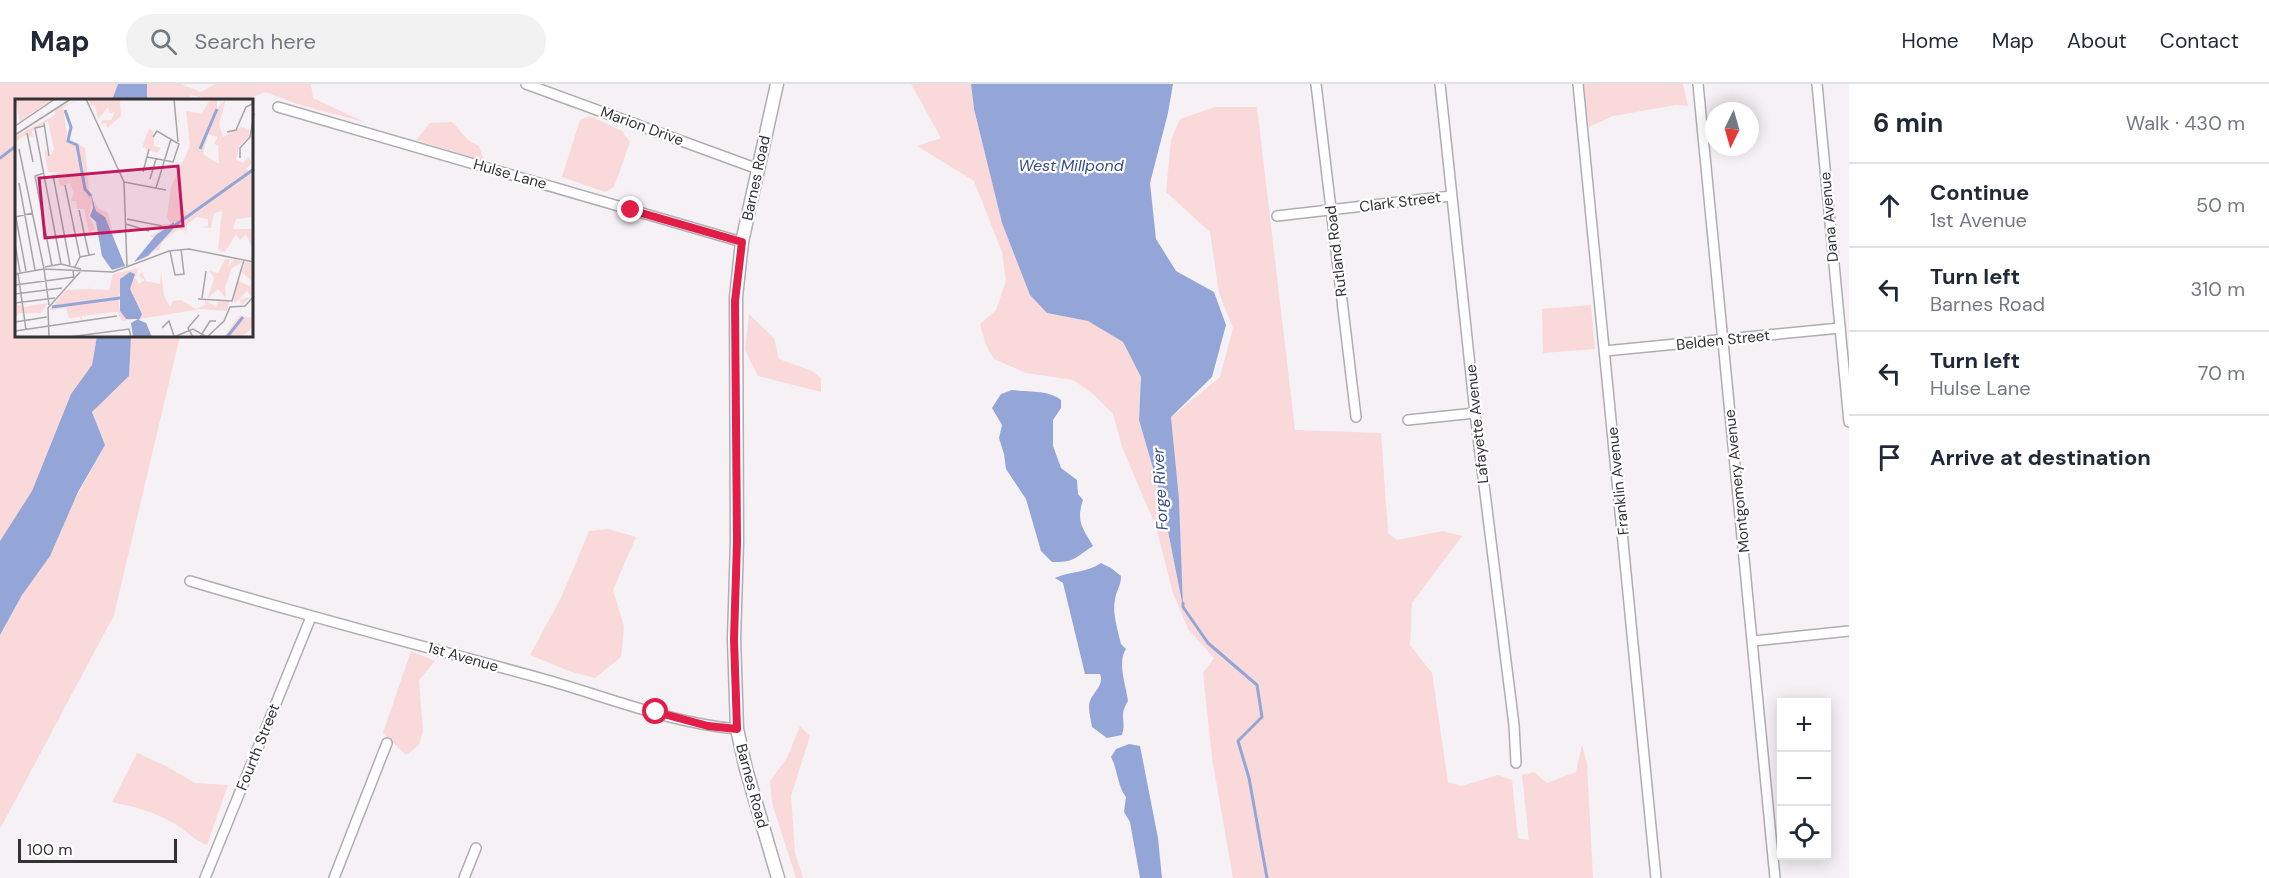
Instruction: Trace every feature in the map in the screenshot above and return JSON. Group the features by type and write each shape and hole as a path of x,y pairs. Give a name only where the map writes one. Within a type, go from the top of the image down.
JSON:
{"street":[{"name":"Marion Drive","path":"526,84 758,169"},
{"name":"Barnes Road","path":"777,84 742,242 736,297 737,542 734,639 737,729 746,769 778,878"},
{"name":"Rutland Road","path":"1316,84 1356,417"},
{"name":"Lafayette Avenue","path":"1440,84 1475,413 1514,725 1516,763"},
{"name":"Franklin Avenue","path":"1578,84 1656,878"},
{"name":"Montgomery Avenue","path":"1698,84 1775,878"},
{"name":"Dana Avenue","path":"1817,84 1849,422"},
{"name":"Hulse Lane","path":"278,107 742,242"},
{"name":"Clark Street","path":"1277,216 1451,196"},
{"name":"Belden Street","path":"1605,351 1840,328"},
{"path":"1408,420 1475,413"},
{"name":"1st Avenue","path":"190,581 311,617 541,678 669,716 708,726 737,729"},
{"name":"Fourth Street","path":"205,878 311,617"},
{"path":"1753,641 1849,631"},
{"path":"334,878 387,742"},
{"path":"464,878 476,848"}],"shaded area":[{"path":"0,84 118,84 112,99 15,99 15,338 97,338 92,365 71,394 32,491 0,541"},
{"path":"147,84 181,84 201,92 215,84 311,84 313,98 364,122 300,105 265,92 248,99 207,99 192,95 186,99 147,99"},
{"path":"911,84 971,84 974,109 1002,223 1047,313 1088,321 1123,342 1141,377 1139,420 1161,496 1182,602 1179,499 1171,417 1220,377 1233,328 1219,293 1210,232 1166,192 1171,140 1180,119 1215,107 1257,107 1295,430 1381,433 1388,533 1397,540 1443,531 1462,536 1412,603 1410,645 1432,673 1448,782 1462,786 1498,775 1512,780 1518,838 1529,840 1522,775 1534,772 1547,783 1576,772 1582,745 1587,763 1593,878 1233,878 1212,758 1203,673 1214,658 1188,629 1173,593 1156,527 1122,447 1113,414 1093,394 1073,380 1026,373 994,359 986,345 980,324 996,310 1006,281 1002,252 974,181 917,146 941,138"},
{"path":"1583,84 1683,84 1688,106 1676,105 1613,116 1589,127"},
{"path":"590,116 622,131 630,142 614,187 605,192 562,177 580,120"},
{"path":"452,122 468,140 479,146 484,161 416,140 430,123"},
{"path":"1591,305 1595,349 1543,353 1542,309"},
{"path":"749,314 774,338 779,359 812,371 821,378 821,392 758,376 745,350"},
{"path":"131,338 180,338 114,615 0,829 0,635 105,445 92,412 129,376"},
{"path":"608,529 636,537 613,590 624,626 621,657 595,678 569,671 530,655 562,596 589,531"},
{"path":"411,651 435,661 419,680 423,731 419,745 406,755 383,733"},
{"path":"800,726 810,736 791,796 795,853 803,878 796,878 772,803 770,781 787,758"},
{"path":"137,753 195,783 228,785 207,845 160,816 112,802"}],"water":[{"path":"118,84 147,84 147,99 112,99"},
{"name":"West Millpond","path":"971,84 1173,84 1150,183 1156,239 1176,271 1214,292 1226,325 1212,377 1171,417 1179,499 1183,607 1161,496 1139,420 1141,377 1123,342 1088,321 1047,313 1030,295 1002,223 974,109"},
{"path":"97,338 131,338 129,376 92,412 105,445 78,492 50,556 22,595 0,635 0,541 32,491 71,394 92,365"},
{"path":"1012,390 1051,394 1061,400 1061,408 1053,420 1053,446 1061,468 1077,480 1078,494 1083,500 1080,513 1081,524 1093,546 1070,560 1052,562 1041,551 1026,499 1006,469 999,438 1002,425 992,408 1001,394"},
{"path":"1101,563 1121,576 1114,611 1121,644 1126,649 1123,654 1122,667 1128,701 1123,715 1122,735 1107,738 1092,727 1089,711 1090,701 1101,683 1100,674 1085,674 1063,583 1055,578 1090,569"},
{"path":"1129,744 1140,746 1158,838 1162,878 1140,878 1130,822 1124,812 1126,797 1111,757 1116,749"}],"waterway":[{"path":"0,158 15,147"},
{"name":"Forge River","path":"1183,603 1183,607 1208,643 1257,685 1262,717 1238,741 1249,778 1267,878"}],"route":[{"path":"631,210 742,242 735,301 737,542 734,639 737,729 708,726 656,712"}]}
